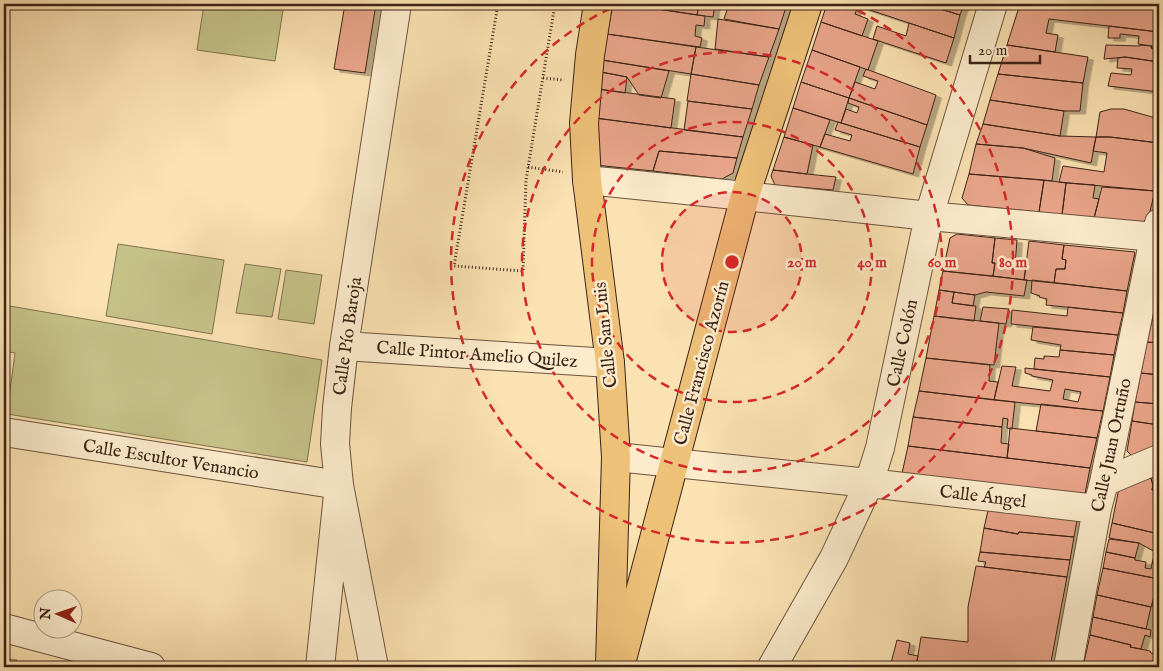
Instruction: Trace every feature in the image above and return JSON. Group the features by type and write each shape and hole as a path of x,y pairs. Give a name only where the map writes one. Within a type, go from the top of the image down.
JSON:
{"main road":[{"name":"Calle San Luis","path":"598,4 590,55 579,176 610,363 616,457 610,667"},
{"name":"Calle Francisco Azorín","path":"620,667 745,196 808,4"}],"street":[{"name":"Calle Pío Baroja","path":"374,667 339,485 335,444 344,346 397,4"},
{"name":"Calle Colón","path":"772,667 834,558 870,483 880,448 929,216 993,4"},
{"path":"579,176 929,216 1157,230"},
{"name":"Calle Juan Ortuño","path":"1068,667 1097,510 1157,230"},
{"name":"Calle Pintor Amelio Quilez","path":"344,346 610,363"},
{"name":"Calle Escultor Venancio","path":"4,432 339,485"},
{"name":"Calle Ángel","path":"616,457 870,483 1097,510"},
{"path":"1104,482 1159,459"},
{"path":"320,667 339,485"},
{"path":"4,628 151,667"}],"path":[{"path":"498,4 454,266 523,271 526,180 555,4"},
{"path":"528,168 579,176"}],"shaded area":[{"path":"204,4 284,4 275,61 197,50"},
{"path":"118,244 224,260 212,334 106,316"},
{"path":"245,264 281,269 272,317 236,313"},
{"path":"286,270 322,275 314,324 278,319"},
{"path":"4,305 322,360 307,462 7,414 15,353 4,351"},
{"path":"4,659 17,660 17,667 4,667"}],"building":[{"path":"345,4 376,4 365,73 334,69"},
{"path":"613,4 705,16 704,26 696,25 695,36 702,38 700,47 607,34"},
{"path":"624,4 699,4 697,15"},
{"path":"699,4 715,4 713,17 697,15"},
{"path":"729,4 787,4 779,29 724,19"},
{"path":"827,4 851,4 858,6 855,14 868,19 862,36 821,22"},
{"path":"851,4 872,4 870,10"},
{"path":"872,4 924,4 960,15 954,38 870,10"},
{"path":"924,4 964,4 960,15"},
{"path":"1020,4 1149,4 1148,8 1159,9 1159,32 1049,19 1046,33 1058,35 1055,52 1007,45"},
{"path":"1149,4 1159,4 1159,9 1148,8"},
{"path":"718,19 779,29 769,57 715,49"},
{"path":"821,22 878,41 868,70 812,50"},
{"path":"909,23 954,38 946,63 873,39 877,26 906,36"},
{"path":"1109,26 1159,32 1159,49 1138,44 1139,36 1120,34 1120,38 1108,38"},
{"path":"607,34 696,47 691,74 602,60"},
{"path":"1007,45 1088,57 1083,83 998,74"},
{"path":"1106,45 1152,46 1151,48 1159,49 1159,62 1125,57 1104,59"},
{"path":"696,47 769,57 759,85 691,74"},
{"path":"812,50 860,67 849,98 801,82"},
{"path":"1125,57 1159,62 1159,92 1108,86 1111,73 1131,75 1132,69 1117,68 1118,58"},
{"path":"602,60 669,71 661,98 639,95 627,77 601,72"},
{"path":"866,69 936,95 927,125 849,98 855,82 875,89 878,81 863,76"},
{"path":"601,72 627,77 625,93 598,89"},
{"path":"691,74 759,85 752,109 687,101"},
{"path":"998,74 1083,83 1080,111 1064,111 990,100"},
{"path":"801,82 849,98 841,123 793,108"},
{"path":"598,89 675,99 671,128 595,118"},
{"path":"849,98 927,125 920,147 841,123 846,109 857,113 859,107 848,103"},
{"path":"990,100 1064,111 1060,136 983,124"},
{"path":"688,101 752,109 743,137 684,130"},
{"path":"793,108 830,120 820,147 784,137"},
{"path":"1111,109 1124,109 1159,119 1159,143 1096,137 1100,112"},
{"path":"595,118 743,137 737,158 659,151 653,171 595,165"},
{"path":"838,122 920,147 913,174 820,147 825,134 850,141 852,135 835,130"},
{"path":"983,124 1060,136 1096,137 1091,163 1023,148 976,144"},
{"path":"784,137 813,145 807,174 773,170"},
{"path":"1096,137 1159,143 1159,173 1155,191 1059,182 1063,166 1104,172 1107,153 1093,151"},
{"path":"976,144 1023,148 1055,158 1052,181 969,174"},
{"path":"659,151 737,158 733,173 722,179 653,171"},
{"path":"773,170 836,177 833,190 775,185 771,176"},
{"path":"969,174 1044,180 1039,212 968,205 962,198"},
{"path":"1044,180 1066,183 1062,215 1039,212"},
{"path":"1066,183 1095,185 1093,198 1099,199 1094,218 1062,215"},
{"path":"1102,187 1155,191 1147,223 1094,218"},
{"path":"957,234 995,238 992,263 995,263 993,276 943,271 950,238"},
{"path":"995,238 1017,240 1015,266 1026,267 1024,280 993,276 995,263 992,263"},
{"path":"1029,241 1064,245 1062,259 1066,260 1065,269 1056,269 1054,283 1024,280"},
{"path":"1064,245 1135,252 1127,291 1054,283 1056,269 1065,269 1066,260 1062,259"},
{"path":"943,271 1027,280 1024,296 986,292 975,295 939,290"},
{"path":"1032,280 1127,291 1123,313 1046,305 1047,299 1031,293"},
{"path":"1159,287 1159,313 1154,312"},
{"path":"939,290 954,292 952,303 976,306 974,321 934,316"},
{"path":"954,292 975,295 973,306 952,303"},
{"path":"983,307 1009,309 1006,324 980,321"},
{"path":"1068,307 1123,313 1118,335 1011,324 1012,310 1067,316"},
{"path":"1154,312 1159,313 1159,343 1147,342"},
{"path":"934,316 999,323 994,365 926,358"},
{"path":"1033,327 1118,335 1114,355 1060,350 1061,345 1031,340"},
{"path":"1147,342 1159,343 1159,375 1141,373"},
{"path":"1060,350 1114,355 1110,377 1034,369 1035,358 1044,359 1044,356 1059,357"},
{"path":"926,358 990,365 989,381 998,382 994,400 919,391"},
{"path":"1002,366 1016,367 1012,386 1050,391 1053,380 1025,373 1025,368 1110,377 1103,411 994,400","holes":["1065,389 1081,392 1078,402 1063,399"]},
{"path":"1141,373 1159,375 1159,404 1135,402"},
{"path":"919,391 1015,402 1012,429 1007,428 1008,419 1003,418 1002,427 913,417"},
{"path":"1135,402 1159,404 1159,425 1132,421"},
{"path":"1041,404 1103,411 1097,438 1036,431"},
{"path":"913,417 1002,427 1001,443 1009,444 1007,458 908,446"},
{"path":"1132,421 1159,425 1159,446 1133,457 1127,451"},
{"path":"1010,428 1097,438 1090,468 1007,458"},
{"path":"908,446 1090,468 1084,499 901,478"},
{"path":"1159,471 1159,491 1152,490 1153,485 1150,475"},
{"path":"1150,475 1153,485 1152,490 1159,491 1159,534 1112,523 1119,488"},
{"path":"989,506 1078,515 1074,537 1019,532 1018,534 984,528"},
{"path":"1112,523 1159,534 1159,565 1152,563 1155,552 1139,543 1109,538"},
{"path":"984,528 1018,534 1019,532 1074,537 1070,560 980,552"},
{"path":"1109,539 1139,543 1135,558 1106,552"},
{"path":"980,552 1070,560 1067,577 984,567 986,562 978,561"},
{"path":"1106,552 1146,562 1145,568 1151,569 1152,563 1159,565 1159,579 1103,568"},
{"path":"976,566 1067,577 1050,667 916,667 921,637 968,642 968,607"},
{"path":"1103,568 1159,579 1151,607 1097,595"},
{"path":"1155,592 1159,593 1159,608 1152,606"},
{"path":"1097,595 1151,607 1146,629 1093,617"},
{"path":"1093,617 1151,630 1150,637 1145,635 1141,649 1090,635"},
{"path":"1090,635 1131,645 1130,647 1159,655 1159,667 1083,667"},
{"path":"897,640 910,643 908,654 918,656 916,667 890,667"}]}
